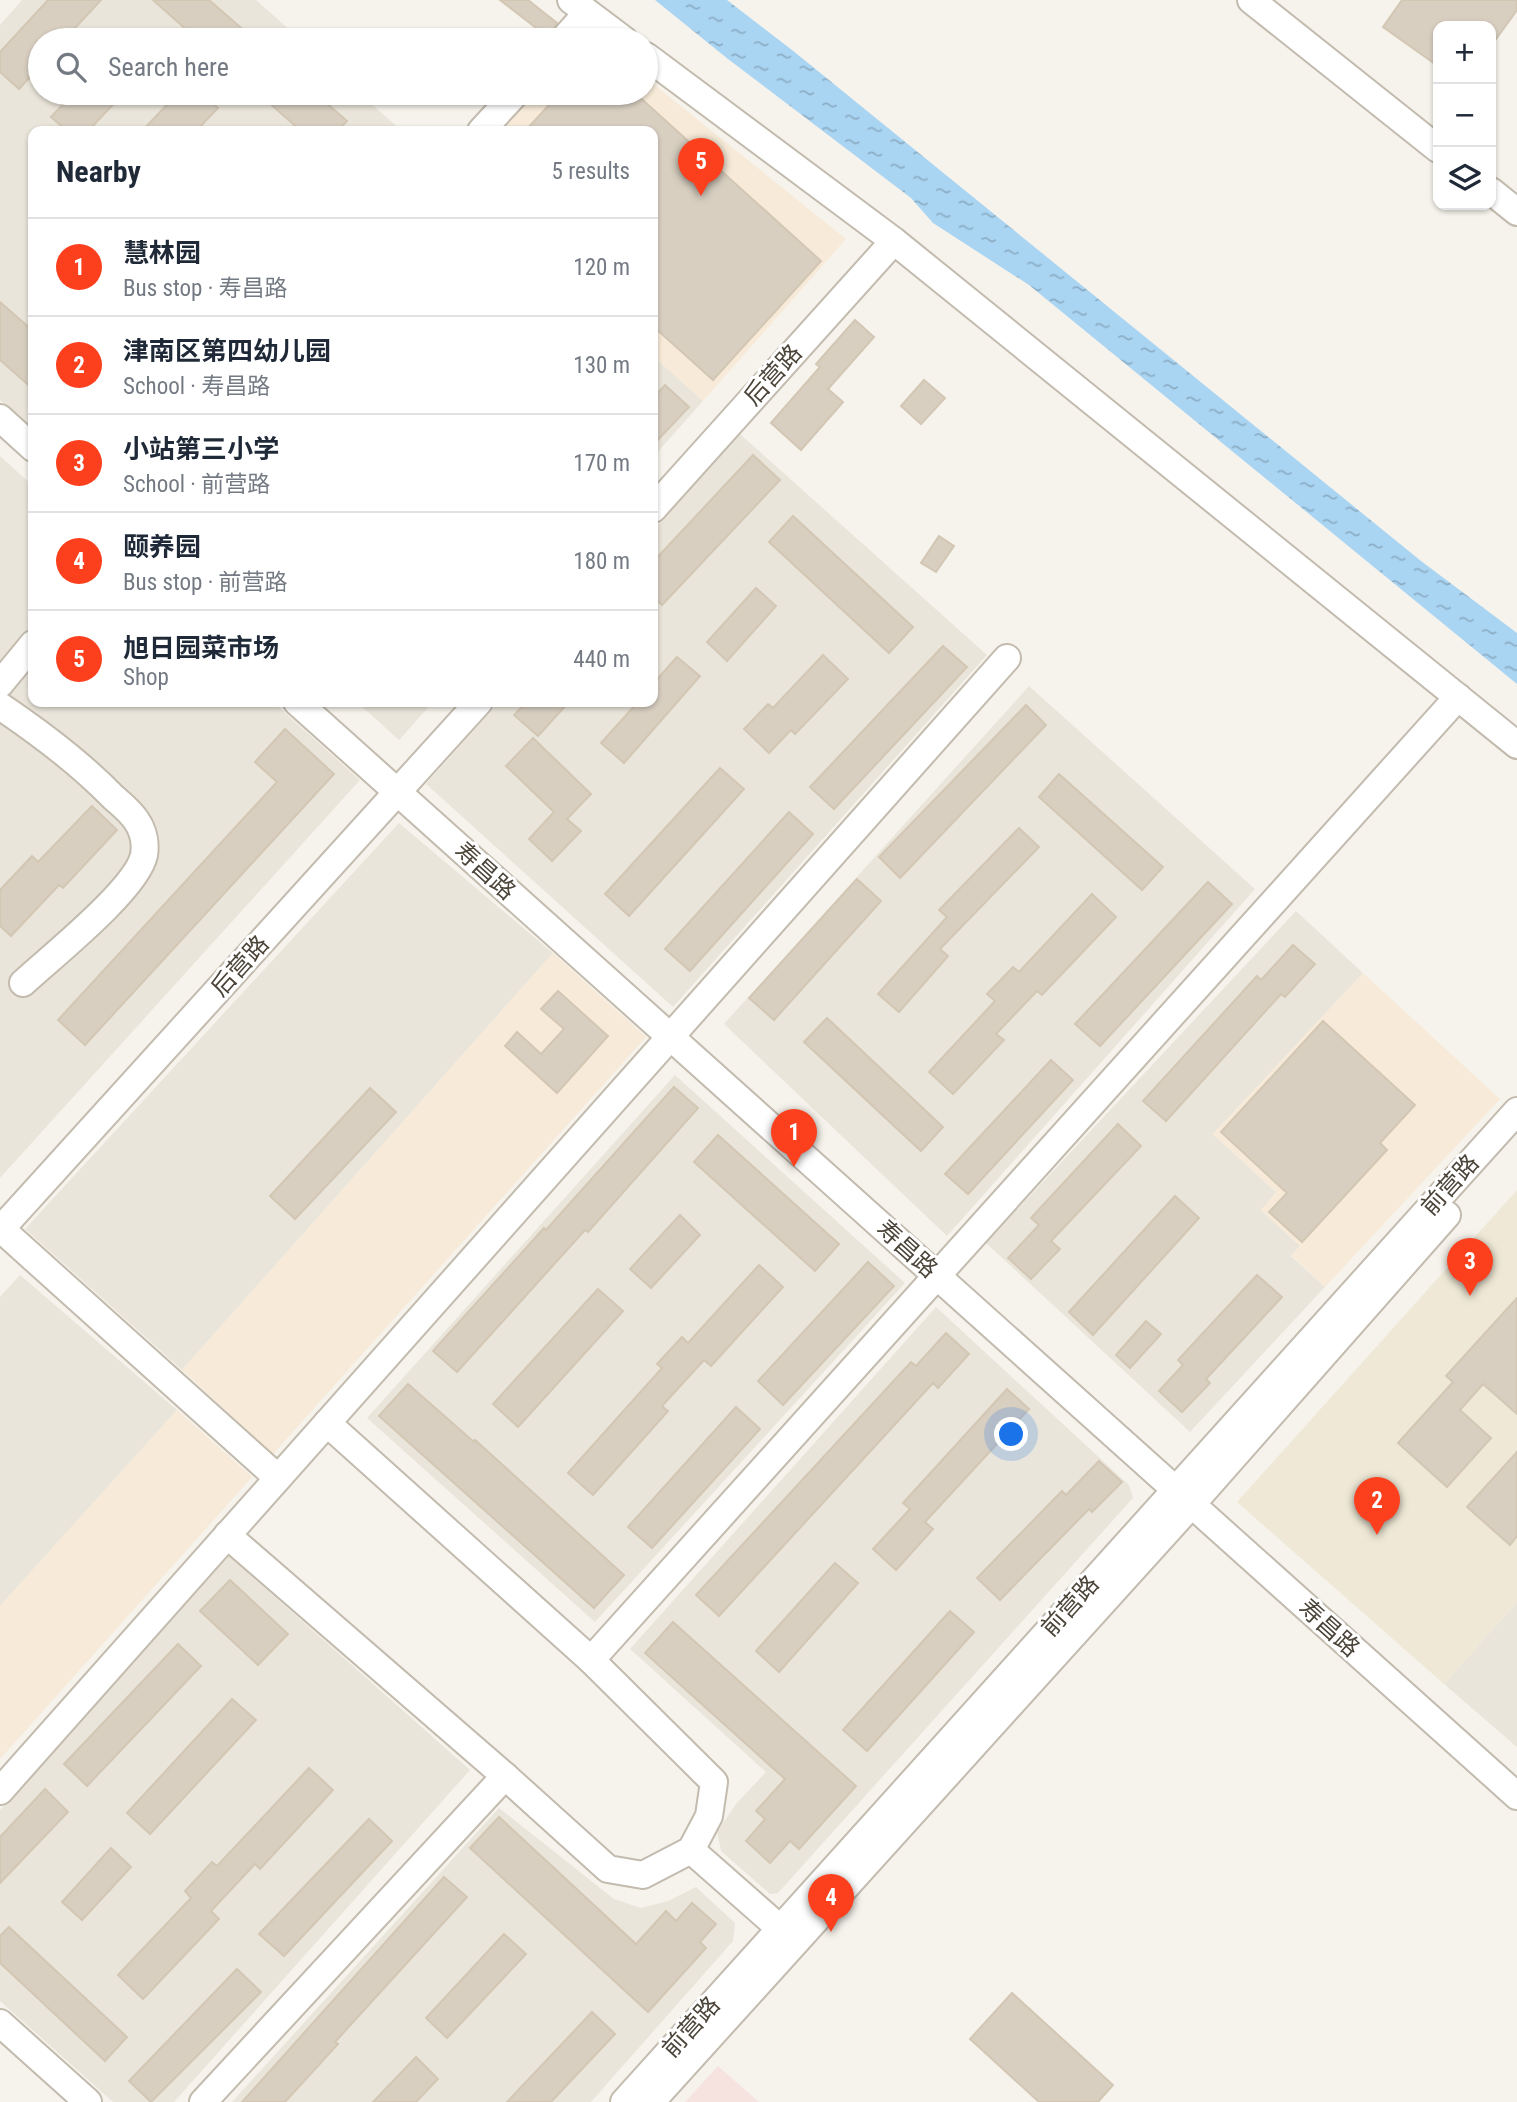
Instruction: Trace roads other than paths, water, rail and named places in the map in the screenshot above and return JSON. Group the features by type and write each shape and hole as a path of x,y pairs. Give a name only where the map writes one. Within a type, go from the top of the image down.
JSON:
{"street":[{"path":"1251,0 1435,147"},
{"path":"569,28 579,7 608,28"},
{"path":"658,65 894,241 1517,746"},
{"path":"486,126 505,105"},
{"path":"1496,195 1517,212"},
{"name":"后营路","path":"658,503 894,241"},
{"path":"0,418 28,443"},
{"path":"0,434 28,459"},
{"path":"0,684 28,650"},
{"path":"0,1791 1007,658"},
{"path":"591,1660 1458,697"},
{"path":"0,706 43,736 97,780 137,820 145,838 144,857 134,877 113,901 23,983"},
{"name":"寿昌路","path":"303,707 402,788 942,1271 1517,1796"},
{"name":"寿昌路","path":"320,707 402,788"},
{"name":"后营路","path":"1,1229 475,707"},
{"name":"前营路","path":"1183,1492 1517,1111"},
{"name":"前营路","path":"1183,1492 1517,1136"},
{"path":"1,1229 278,1478"},
{"path":"227,1535 608,1869 643,1875 691,1850 709,1816 714,1782 591,1660 327,1423"},
{"path":"1149,1458 1156,1486 1160,1523 1174,1513 1183,1492"},
{"name":"寿昌路","path":"1183,1492 1517,1776"},
{"name":"前营路","path":"624,2102 787,1936 1160,1523"},
{"path":"203,2102 505,1776"},
{"path":"691,1850 787,1936"},
{"name":"前营路","path":"651,2102 787,1936"},
{"path":"0,2023 88,2102"},
{"path":"0,2042 68,2102"}],"water":[{"path":"655,0 727,0 792,50 1421,561 1517,633 1517,684 1029,285 933,223 911,198"}],"place":[{"name":"旭日园菜市场","path":"701,196"},
{"name":"慧林园","path":"794,1167"},
{"name":"小站第三小学","path":"1470,1296"},
{"name":"津南区第四幼儿园","path":"1377,1535"},
{"name":"颐养园","path":"831,1932"}]}
